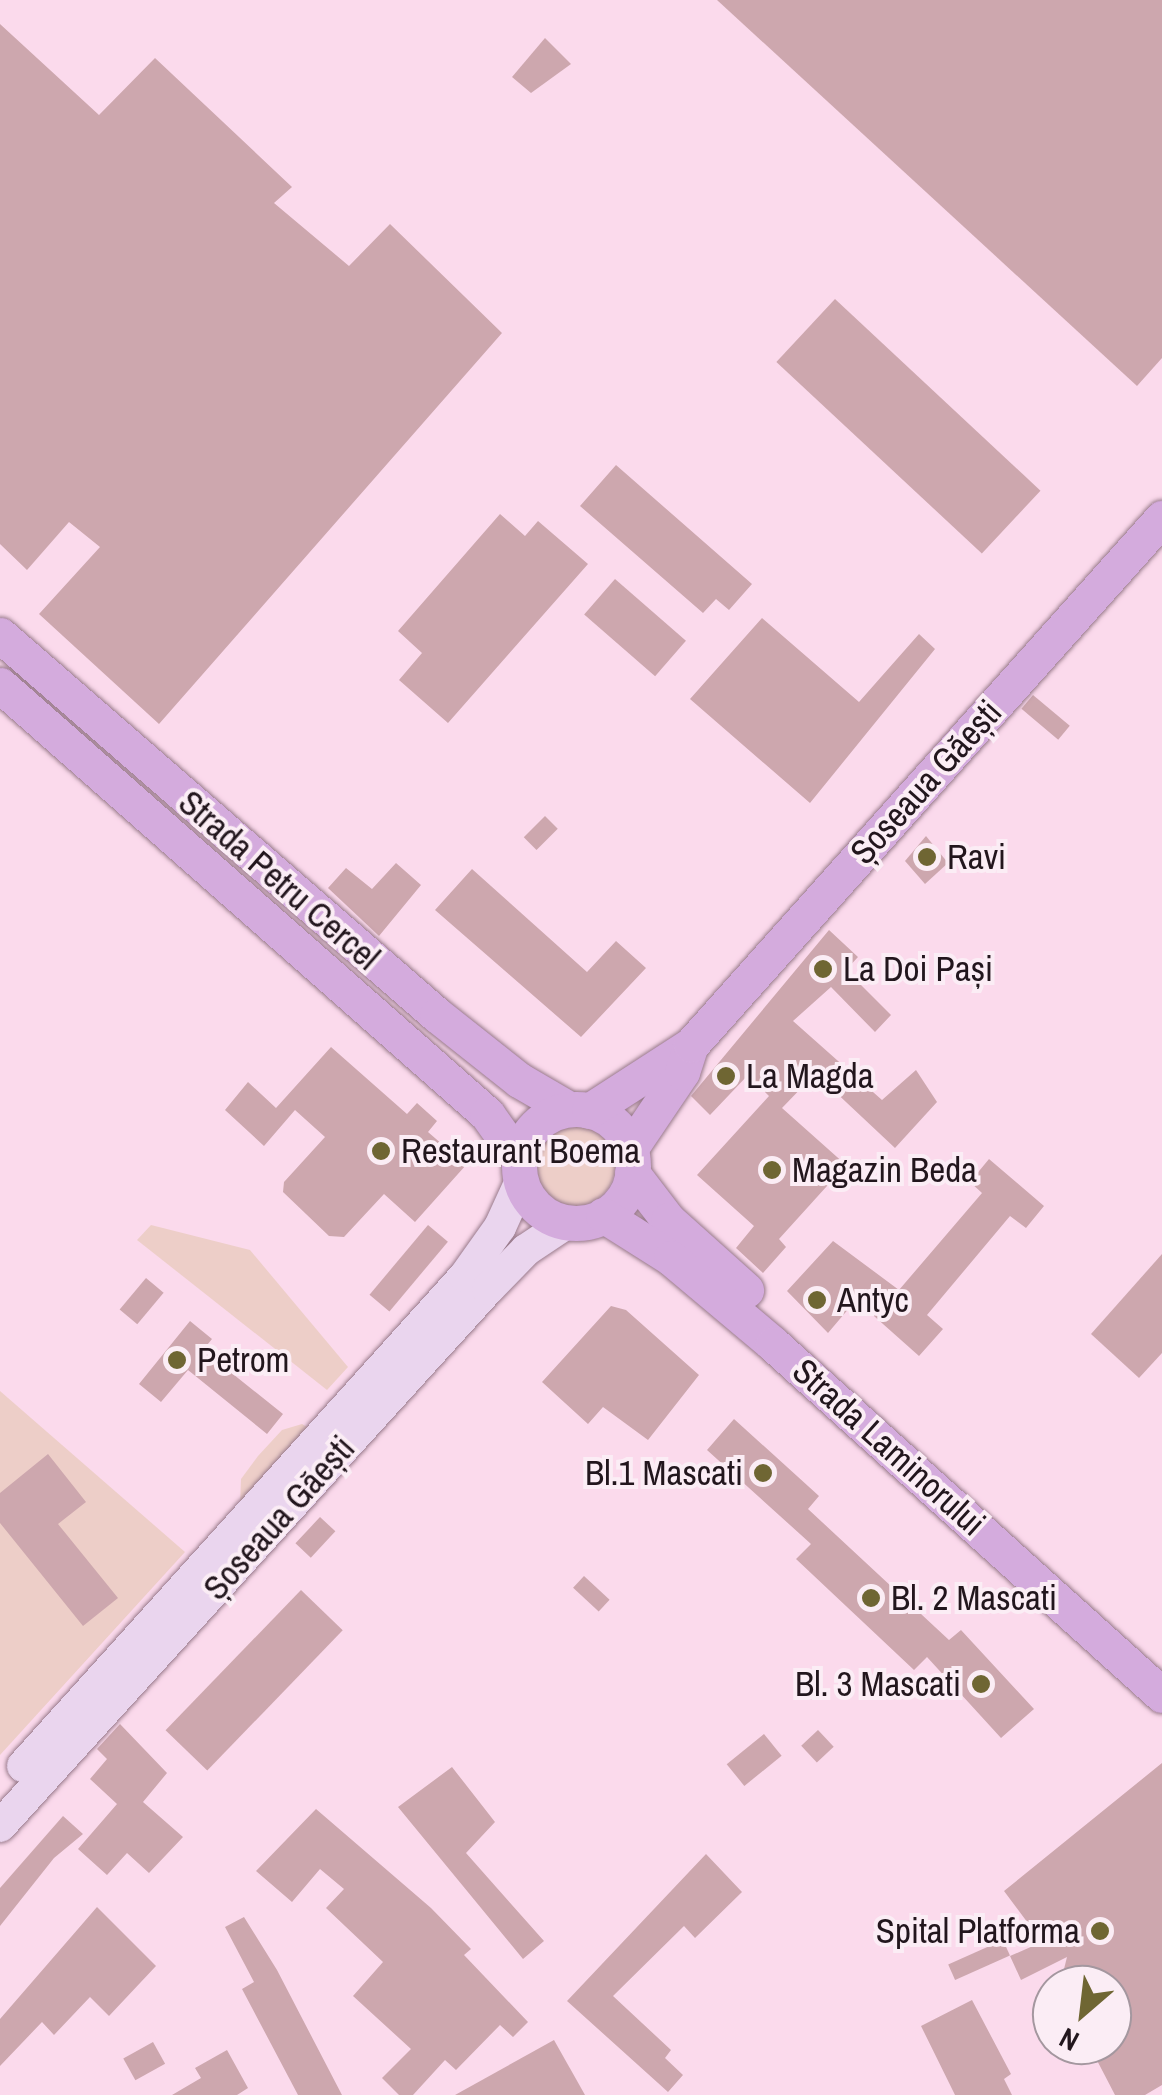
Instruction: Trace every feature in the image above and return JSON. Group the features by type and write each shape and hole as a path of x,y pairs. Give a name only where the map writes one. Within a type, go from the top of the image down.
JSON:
{"main road":[{"name":"Șoseaua Găești","path":"691,1045 1162,518"},
{"name":"Strada Petru Cercel","path":"0,635 476,1047 579,1110"},
{"name":"Strada Petru Cercel","path":"0,685 488,1114 520,1170"},
{"path":"691,1045 682,1072 631,1161 624,1196 603,1216 568,1222 536,1207 520,1170 538,1124 579,1110 691,1045"},
{"path":"579,1110 614,1124 631,1161"},
{"name":"Strada Laminorului","path":"631,1161 668,1220 780,1336 1162,1695"},
{"name":"Șoseaua Găești","path":"347,1424 481,1256 520,1170"},
{"name":"Strada Laminorului","path":"603,1216 650,1242 780,1336 1162,1661"},
{"name":"Șoseaua Găești","path":"0,1792 347,1424 526,1250 568,1222"},
{"name":"Șoseaua Găești","path":"0,1826 245,1536"}],"shaded area":[{"path":"575,1126 590,1129 603,1138 612,1151 612,1181 603,1194 590,1203 575,1206 560,1203 547,1194 538,1181 535,1166 538,1151 547,1138 560,1129"},
{"path":"151,1225 250,1250 348,1367 327,1390 137,1240"},
{"path":"0,1391 185,1552 0,1755"},
{"path":"302,1424 307,1427 240,1506 241,1479 258,1456 282,1430"}],"building":[{"path":"717,0 1162,0 1162,358 1137,386"},
{"path":"0,24 99,115 155,58 292,187 274,203 349,266 390,224 502,333 159,724 39,614 100,547 69,522 27,570 0,544"},
{"path":"545,38 571,64 531,93 512,77"},
{"path":"835,299 1041,491 982,554 776,362"},
{"path":"616,465 752,584 729,610 716,599 703,613 580,506"},
{"path":"500,514 525,536 538,521 588,564 448,723 399,680 422,653 398,631"},
{"path":"615,579 686,641 655,676 584,614"},
{"path":"762,618 859,702 919,634 935,649 810,803 690,699"},
{"path":"1033,695 1070,726 1058,740 1021,709"},
{"path":"545,816 558,829 537,850 524,837"},
{"name":"Ravi","path":"926,836 948,863 925,884 905,861"},
{"path":"396,863 421,885 379,936 328,888 346,868 372,889"},
{"path":"472,869 587,972 616,941 646,968 581,1037 435,910"},
{"path":"829,930 858,957 846,970 891,1015 875,1032 831,987 793,1021 882,1100 916,1070 937,1102 895,1148 830,1087 823,1092 809,1080 782,1108 846,1165 779,1239 786,1247 763,1273 736,1248 754,1226 697,1175 769,1096 748,1075 710,1115 691,1096"},
{"name":"Restaurant Boema","path":"331,1047 407,1114 417,1103 437,1121 428,1132 466,1165 415,1222 384,1194 344,1237 329,1236 283,1192 284,1182 325,1137 295,1110 264,1146 225,1110 248,1082 276,1108"},
{"path":"989,1159 1044,1206 1026,1228 1010,1216 927,1315 943,1329 919,1356 856,1300 828,1333 787,1291 833,1241 899,1290 982,1193 970,1182"},
{"path":"428,1225 448,1242 389,1311 370,1295"},
{"path":"1162,1254 1162,1353 1139,1378 1091,1334"},
{"path":"146,1278 164,1293 137,1324 120,1309"},
{"path":"611,1306 626,1310 699,1375 648,1440 603,1407 588,1424 542,1382"},
{"path":"190,1321 212,1339 203,1350 283,1414 267,1434 188,1370 161,1402 139,1384"},
{"path":"734,1419 819,1496 808,1509 949,1640 961,1630 1034,1709 1001,1738 927,1657 914,1670 796,1559 811,1544 707,1450"},
{"path":"48,1454 86,1502 58,1524 118,1598 83,1626 0,1523 0,1493"},
{"path":"320,1517 335,1531 311,1558 295,1543"},
{"path":"584,1576 610,1600 599,1612 573,1588"},
{"path":"301,1590 343,1630 207,1771 166,1730"},
{"path":"120,1724 167,1773 143,1802 183,1837 149,1873 127,1853 107,1875 78,1849 117,1804 90,1779 107,1759 97,1749"},
{"path":"818,1730 834,1747 817,1763 801,1746"},
{"path":"764,1734 782,1756 744,1786 727,1764"},
{"name":"Spital Platforma","path":"1162,1763 1162,2085 1145,2095 1115,2095 1099,2065 1132,2065 1132,1965 1065,1965 1067,1957 1051,1965 1032,1965 1032,1974 1021,1980 1010,1956 1042,1942 1004,1891"},
{"path":"452,1767 495,1822 466,1853 544,1941 523,1959 398,1807"},
{"path":"316,1809 431,1908 471,1949 464,1955 528,2022 513,2037 500,2025 456,2070 445,2060 413,2095 399,2095 382,2078 411,2049 353,1996 383,1962 326,1908 344,1889 320,1869 292,1902 256,1871"},
{"path":"63,1816 83,1834 54,1858 0,1926 0,1888"},
{"path":"706,1854 742,1892 695,1938 684,1926 613,1996 671,2050 665,2058 683,2075 668,2092 567,2001"},
{"path":"97,1907 156,1966 109,2016 90,1997 54,2035 42,2022 0,2066 0,2019"},
{"path":"244,1917 277,1970 342,2095 298,2095 242,1989 254,1982 225,1927"},
{"path":"1003,1940 1010,1956 955,1980 948,1964"},
{"path":"972,2000 1011,2074 1004,2079 1012,2095 955,2095 921,2026"},
{"path":"554,2040 585,2095 455,2095"},
{"path":"153,2042 165,2064 135,2080 123,2058"},
{"path":"227,2050 248,2088 237,2095 172,2095 201,2078 195,2068"}],"place":[{"name":"Ravi","path":"927,857"},
{"name":"La Doi Pași","path":"823,969"},
{"name":"La Magda","path":"726,1076"},
{"name":"Restaurant Boema","path":"381,1151"},
{"name":"Magazin Beda","path":"772,1170"},
{"name":"Antyc","path":"817,1300"},
{"name":"Petrom","path":"177,1360"},
{"name":"Bl.1 Mascati","path":"763,1473"},
{"name":"Bl. 2 Mascati","path":"871,1598"},
{"name":"Bl. 3 Mascati","path":"981,1684"},
{"name":"Spital Platforma","path":"1100,1931"}]}
